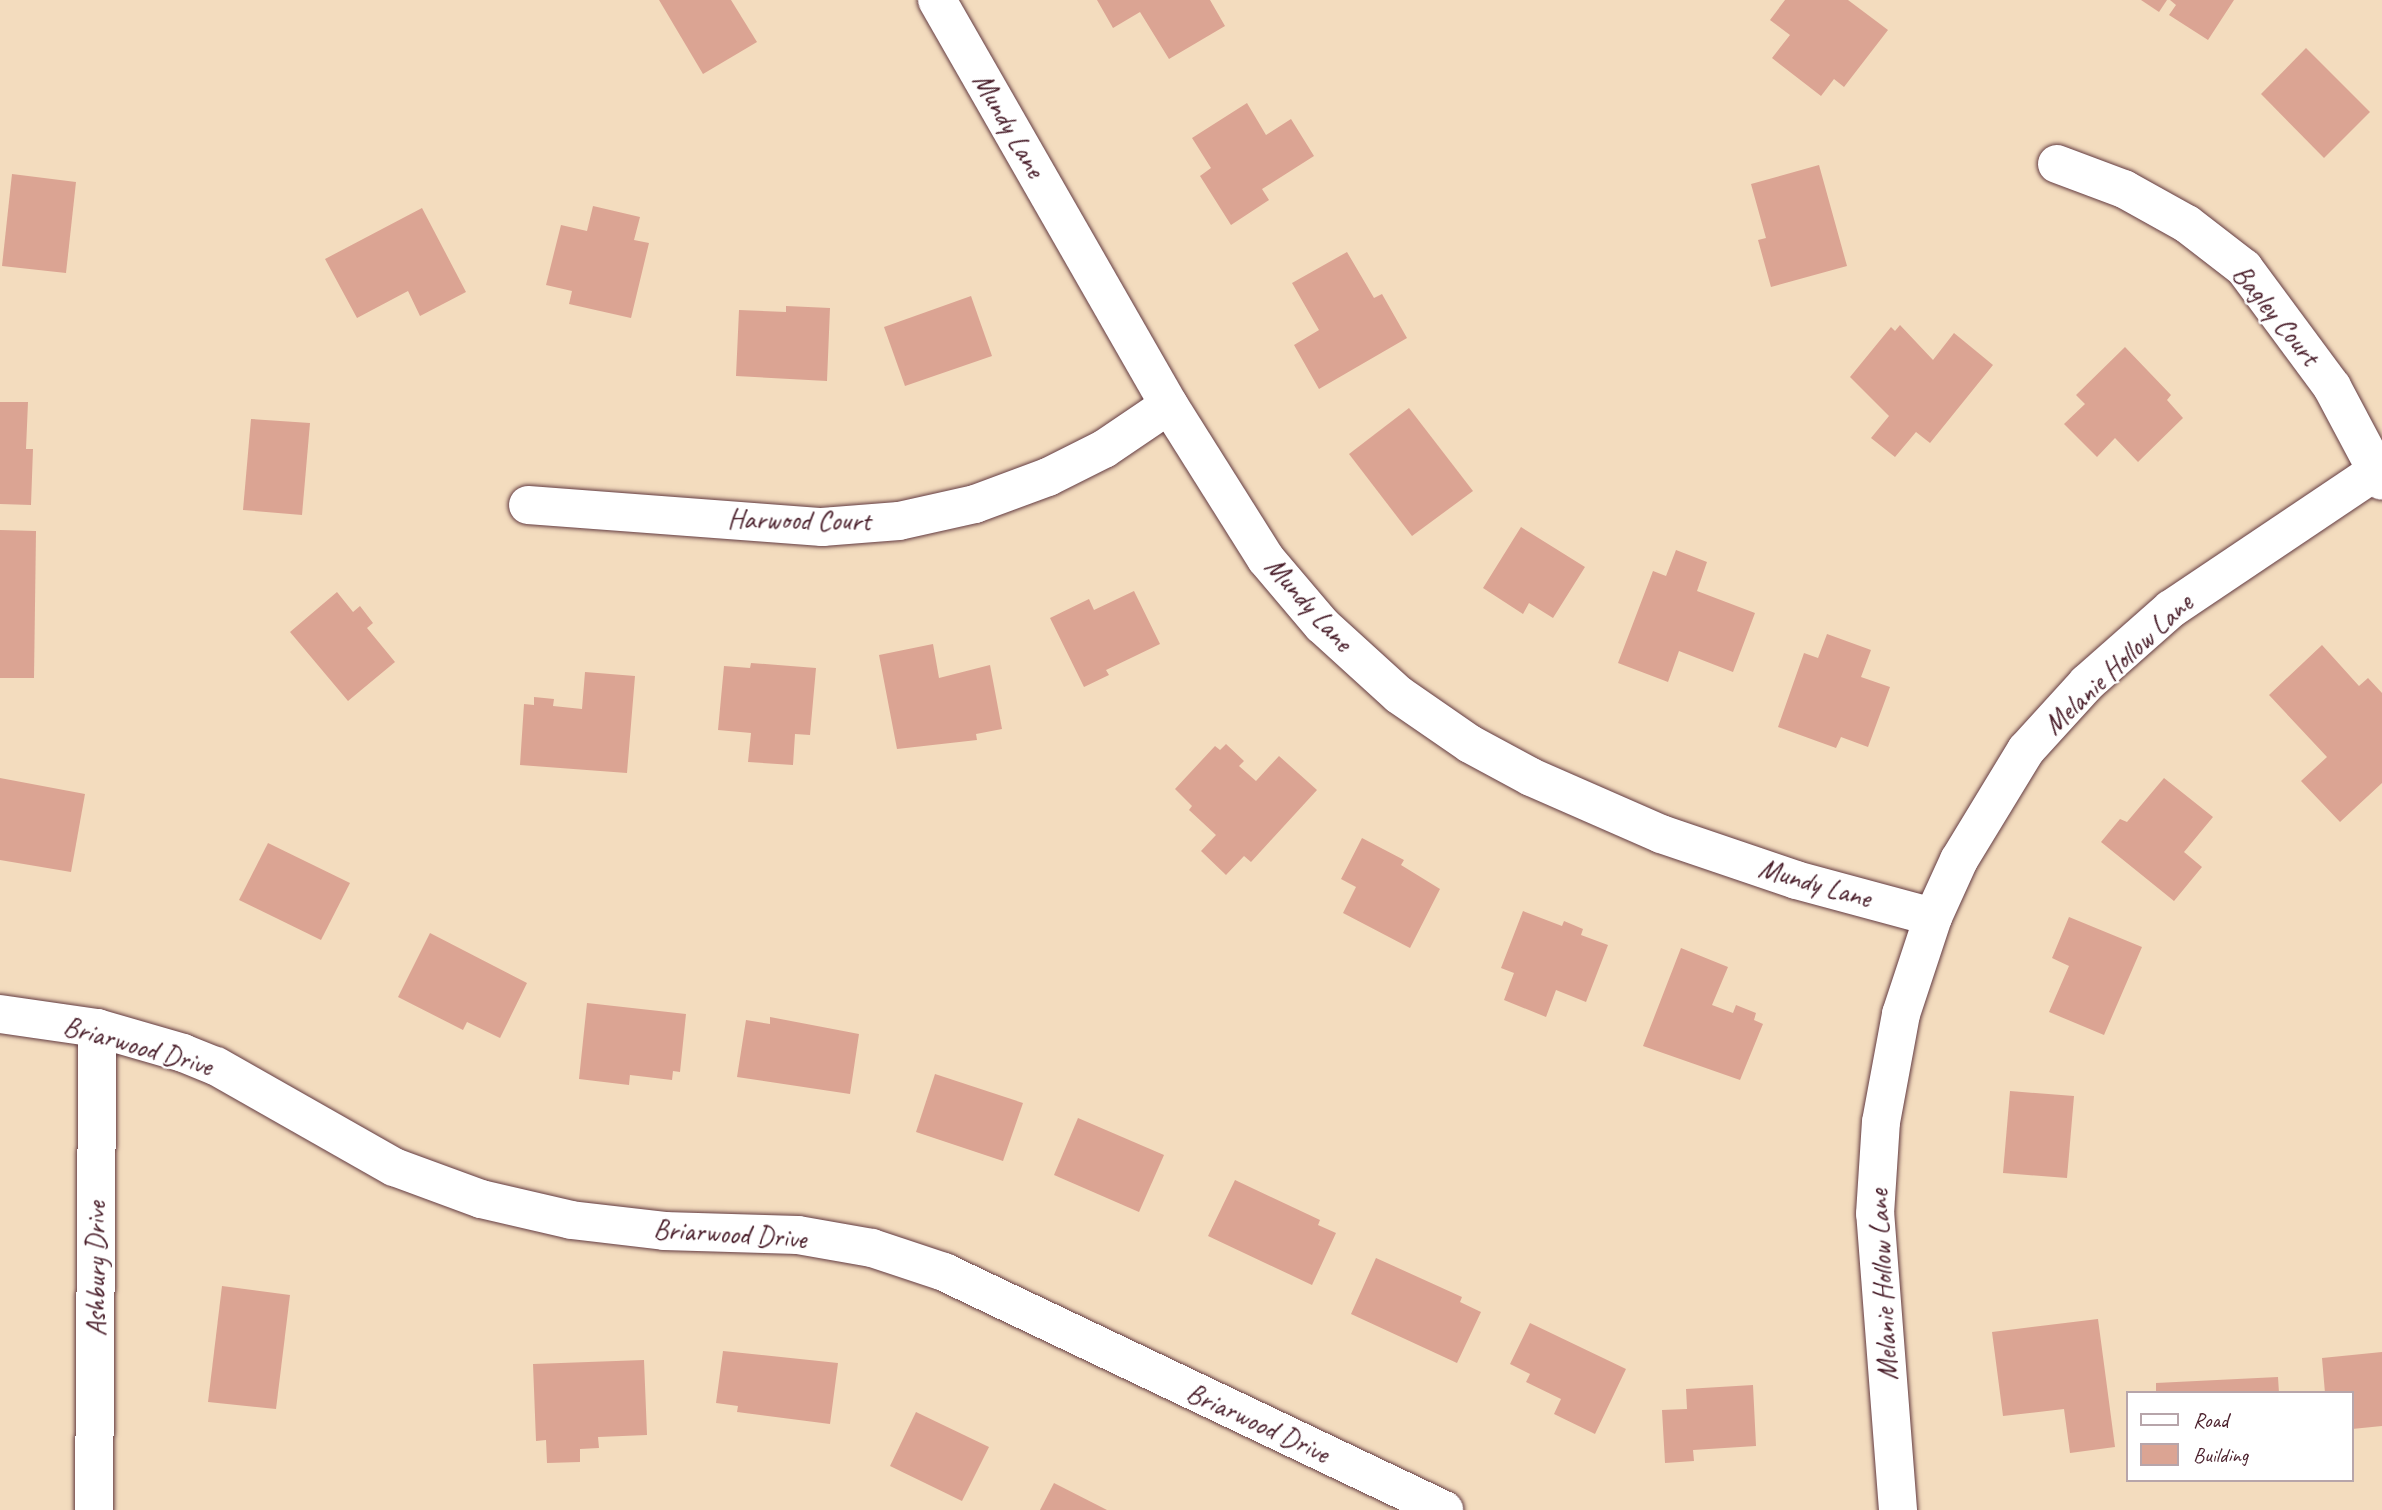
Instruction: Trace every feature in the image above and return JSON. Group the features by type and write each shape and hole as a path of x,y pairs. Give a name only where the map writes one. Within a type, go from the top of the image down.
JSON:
{"street":[{"name":"Mundy Lane","path":"937,0 1169,405 1266,559 1322,625 1399,695 1470,744 1531,777 1661,834 1796,880 1933,917"},
{"name":"Bagley Court","path":"2057,164 2124,189 2187,224 2244,268 2332,387 2380,473"},
{"name":"Harwood Court","path":"528,505 822,527 899,521 975,504 1048,477 1104,449 1169,405"},
{"name":"Melanie Hollow Lane","path":"1898,1510 1875,1214 1881,1122 1901,1014 1933,917 1995,795 2026,750 2087,683 2171,609 2380,473"},
{"name":"Briarwood Drive","path":"0,1014 97,1028 216,1066 394,1167 481,1199 571,1220 664,1231 798,1235 872,1248 944,1272 1444,1510"},
{"name":"Ashbury Drive","path":"94,1510 97,1028"}],"building":[{"path":"659,0 731,0 757,42 703,74"},
{"path":"1097,0 1210,0 1225,26 1169,59 1140,12 1113,28"},
{"path":"1785,0 1848,0 1888,30 1844,87 1834,79 1821,96 1772,58 1790,35 1770,20"},
{"path":"2141,0 2167,0 2159,12"},
{"path":"2170,0 2234,0 2208,40 2169,15 2176,5"},
{"path":"2306,48 2370,112 2324,158 2261,94"},
{"path":"1247,103 1266,135 1291,119 1314,156 1262,189 1269,200 1231,225 1200,176 1211,168 1192,138"},
{"path":"1819,165 1847,266 1771,287 1758,240 1766,238 1751,184"},
{"path":"12,174 76,182 66,273 2,266"},
{"path":"593,206 640,217 634,240 649,243 631,318 569,304 572,291 546,285 561,225 587,231"},
{"path":"422,208 466,292 420,316 408,291 357,318 325,259"},
{"path":"1347,252 1374,298 1382,294 1407,338 1319,389 1294,345 1319,330 1292,283"},
{"path":"971,296 992,356 905,386 884,327"},
{"path":"786,306 830,308 827,381 736,376 739,310 786,312"},
{"path":"1900,325 1933,360 1954,333 1993,365 1930,443 1916,432 1895,457 1871,438 1889,416 1850,377 1891,327 1895,331"},
{"path":"2125,347 2171,395 2167,400 2183,418 2138,462 2115,438 2097,457 2064,424 2085,404 2076,395"},
{"path":"0,402 28,402 26,449 33,449 31,505 0,504"},
{"path":"1409,408 1473,491 1412,536 1349,454"},
{"path":"251,419 310,423 302,515 243,510"},
{"path":"1521,527 1585,567 1553,618 1529,603 1523,614 1483,588"},
{"path":"0,530 36,531 34,678 0,678"},
{"path":"1676,550 1707,562 1697,591 1755,613 1733,672 1679,651 1668,682 1618,663 1653,571 1666,576"},
{"path":"1134,591 1160,644 1106,670 1109,675 1084,687 1050,618 1089,599 1094,610"},
{"path":"337,592 353,612 360,606 373,623 367,628 395,662 348,701 290,632"},
{"path":"1827,634 1871,650 1861,677 1890,687 1868,747 1841,737 1836,748 1778,727 1804,653 1818,658"},
{"path":"933,644 939,678 990,665 1002,729 976,734 977,740 897,749 879,655"},
{"path":"2322,645 2359,686 2368,678 2382,693 2382,783 2340,822 2301,781 2327,757 2269,695"},
{"path":"751,663 816,668 810,735 795,734 793,765 748,762 751,733 718,730 724,666 750,668"},
{"path":"585,672 635,676 627,773 520,765 524,704 534,705 534,697 554,699 553,706 582,709"},
{"path":"1226,744 1244,761 1239,766 1256,781 1279,756 1317,790 1251,862 1244,856 1226,875 1201,851 1216,835 1189,810 1192,806 1175,789 1215,746 1220,750"},
{"path":"0,778 85,794 71,872 0,860"},
{"path":"2164,778 2213,817 2184,852 2202,867 2174,901 2101,842 2120,819 2127,822"},
{"path":"1362,838 1404,860 1401,865 1440,889 1410,948 1343,913 1356,887 1341,879"},
{"path":"268,843 350,883 321,940 239,900"},
{"path":"1523,911 1562,926 1564,921 1583,929 1581,935 1608,945 1586,1002 1556,990 1546,1017 1504,1000 1514,973 1501,968"},
{"path":"2069,917 2142,947 2104,1035 2049,1012 2069,966 2052,958"},
{"path":"430,933 527,983 500,1038 467,1022 463,1030 398,997"},
{"path":"1681,948 1728,967 1712,1005 1733,1013 1736,1005 1756,1013 1754,1020 1763,1024 1740,1080 1643,1046"},
{"path":"587,1003 686,1014 680,1072 673,1071 672,1080 630,1075 629,1085 579,1079"},
{"path":"770,1017 859,1034 850,1094 737,1077 746,1020 770,1024"},
{"path":"935,1074 1023,1103 1003,1161 916,1132"},
{"path":"2010,1091 2074,1096 2067,1178 2003,1173"},
{"path":"1078,1118 1164,1155 1139,1212 1054,1175"},
{"path":"1235,1180 1320,1220 1318,1225 1336,1233 1312,1285 1208,1236"},
{"path":"1376,1258 1462,1297 1460,1302 1481,1312 1457,1363 1351,1314"},
{"path":"222,1286 290,1295 276,1409 208,1402"},
{"path":"2098,1319 2115,1447 2070,1453 2064,1409 2003,1416 1992,1332"},
{"path":"1530,1323 1626,1369 1595,1434 1554,1414 1561,1399 1526,1382 1530,1374 1510,1364"},
{"path":"723,1351 838,1363 830,1424 737,1412 738,1406 716,1403"},
{"path":"2382,1352 2382,1426 2354,1429 2354,1391 2325,1391 2322,1358"},
{"path":"644,1360 647,1435 598,1437 599,1448 580,1449 580,1462 547,1463 546,1440 536,1441 533,1364"},
{"path":"2278,1377 2279,1391 2156,1391 2156,1383"},
{"path":"1753,1385 1756,1446 1693,1450 1694,1461 1665,1463 1662,1410 1687,1409 1686,1389"},
{"path":"916,1412 989,1447 962,1501 890,1466"},
{"path":"1054,1483 1107,1510 1040,1510"}]}
